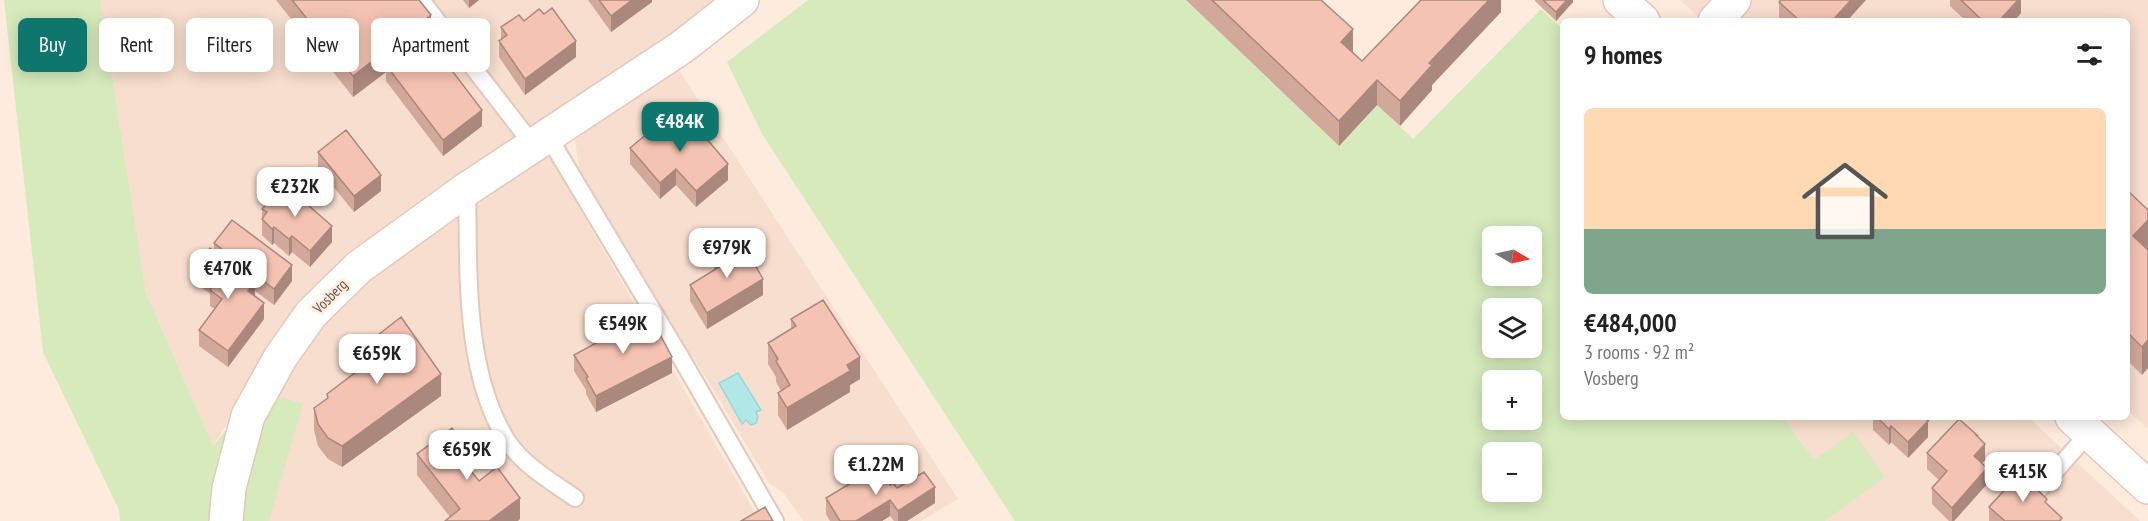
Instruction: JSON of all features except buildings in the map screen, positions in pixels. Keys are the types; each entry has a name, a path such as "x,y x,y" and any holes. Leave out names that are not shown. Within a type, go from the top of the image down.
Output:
{"street":[{"name":"Vosberg","path":"226,521 229,488 248,416 280,358 311,314 359,267 467,189 682,47 742,0"},
{"path":"1620,0 1640,18"},
{"path":"1718,18 1734,0"},
{"path":"2081,425 2148,487"}],"lane":[{"path":"421,0 540,141 684,363 775,521"},
{"path":"467,189 470,319 484,388 506,440 531,467 575,498"},
{"path":"2034,495 2081,425"}],"shaded area":[{"path":"100,0 719,0 642,58 637,57 415,209 273,352 213,446 146,293 111,72 174,72 174,18 103,18"},
{"path":"1680,0 2148,0 2148,429 2130,413 2130,18 1700,18"},
{"path":"674,66 677,67 958,499 921,521 803,521 783,492 770,484 693,356 690,358 579,168 575,140"},
{"path":"552,156 556,168 760,521 263,521 269,401 318,328 395,248 533,163"},
{"path":"1785,420 2031,420 2140,521 1825,521 1885,476 1814,460"}],"green space":[{"path":"4,0 100,0 103,18 99,18 99,72 111,72 146,293 213,446 259,391 303,404 269,521 120,521 119,510 43,352"},
{"path":"808,0 1186,0 1339,146 1377,105 1413,139 1541,9 1560,26 1560,420 1785,420 1814,460 1853,432 1885,477 1825,521 1015,521 762,134 727,62"}],"water":[{"path":"738,373 761,410 756,412 758,417 756,423 751,425 746,420 742,424 719,383"}]}
